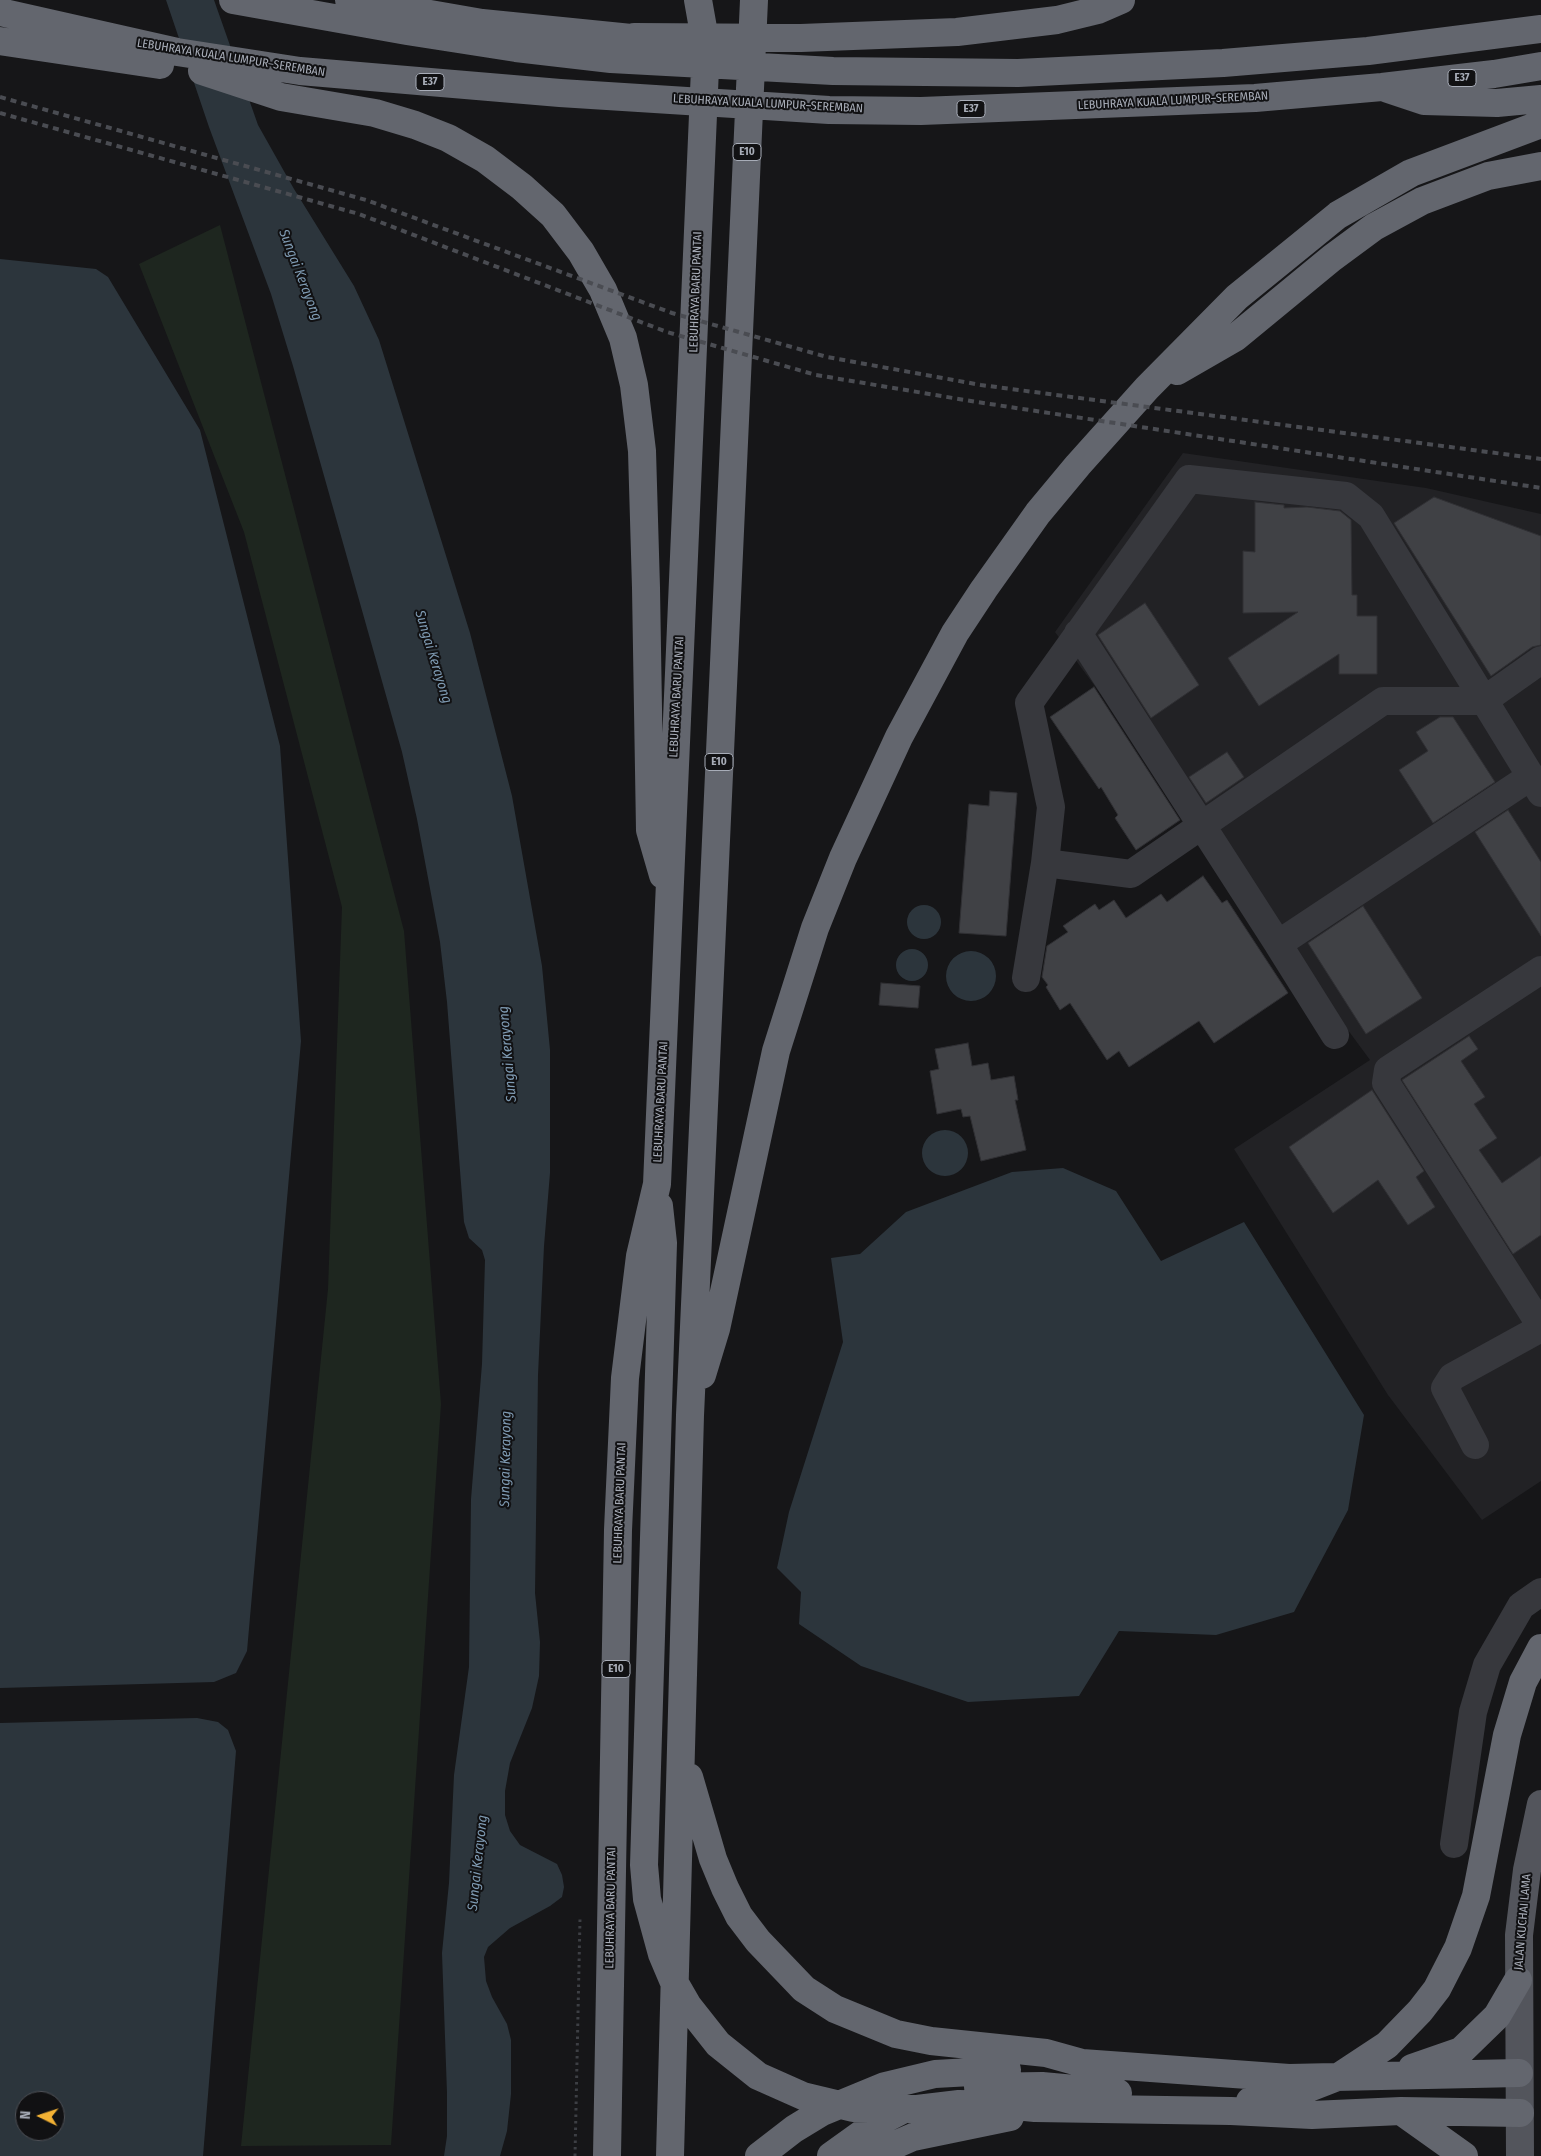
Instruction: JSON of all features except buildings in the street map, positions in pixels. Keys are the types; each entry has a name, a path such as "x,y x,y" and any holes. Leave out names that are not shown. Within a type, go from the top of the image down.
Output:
{"highway":[{"path":"349,0 482,23 634,37 833,71"},
{"path":"698,0 706,45"},
{"path":"706,45 718,0"},
{"name":"E10","path":"670,2156 690,1415 754,0"},
{"path":"634,37 800,38 957,32 1057,20 1098,10 1121,0"},
{"path":"245,2 407,31 611,59 833,71 1018,73 1213,63 1368,51 1541,29"},
{"name":"LEBUHRAYA KUALA LUMPUR–SEREMBAN","path":"0,12 177,52 294,84 560,93 829,110 921,111 1255,98 1382,87 1494,74 1541,66"},
{"path":"0,41 294,84 375,113 407,122 448,138 485,159 522,187 553,215 581,252 603,290 623,338 634,385 642,451 650,830 670,898"},
{"name":"LEBUHRAYA BARU PANTAI","path":"606,2156 618,1540 625,1378 640,1256 657,1184 706,45"},
{"path":"1382,87 1424,102 1497,103 1541,99"},
{"path":"690,1415 716,1329 776,1051 815,928 843,858 899,737 955,634 1038,513 1147,388 1237,297 1338,215 1411,174 1541,124"},
{"path":"1147,388 1236,337 1374,226 1422,201 1488,176 1541,166"},
{"path":"657,1184 663,1243 644,1865 647,1899 662,1954 673,1980 688,2006 718,2044 758,2076 803,2096 853,2108 917,2109 959,2104 1036,2108 1231,2111 1312,2115 1401,2111 1530,2113"},
{"path":"831,2156 877,2123 932,2095 955,2090 984,2086 1042,2086 1218,2102 1262,2100 1304,2090 1340,2076 1387,2045 1420,2011 1437,1989 1458,1948 1476,1896 1507,1735 1524,1682 1541,1648"},
{"path":"682,1752 714,1859 725,1888 739,1916 758,1941 804,1989 835,2008 865,2023 896,2034 931,2041 1046,2052 1082,2064"},
{"path":"1387,2076 1461,2051 1497,2016 1518,1980"},
{"path":"759,2156 794,2129 822,2112 864,2094 912,2079 965,2071 1041,2071 1082,2064 1289,2078 1530,2073"},
{"path":"869,2156 913,2137 979,2122 1005,2119 1036,2108"},
{"path":"1401,2111 1464,2156"}],"main road":[{"name":"JALAN KUCHAI LAMA","path":"1520,2156 1530,2113 1530,2073 1518,1980 1519,1935 1527,1870 1541,1804"},
{"path":"1519,1935 1536,1958 1541,1961"}],"lane":[{"path":"1026,978 1045,863 1051,807 1029,703 1189,479 1346,496 1371,516 1536,785 1278,944"},
{"path":"1078,633 1335,1035"},
{"path":"1045,863 1131,874 1383,701 1483,701 1541,660"},
{"path":"1475,1445 1445,1388 1452,1377 1541,1327 1386,1083 1388,1070 1541,970"},
{"path":"1454,1844 1473,1712 1487,1665 1521,1606 1541,1593"}],"path":[{"path":"575,2156 580,1919"}],"shaded area":[{"path":"220,225 404,931 441,1404 391,2145 241,2146 328,1289 342,907 244,532 139,264"},
{"path":"1183,453 1426,488 1541,514 1541,1481 1482,1520 1388,1395 1234,1149 1370,1060 1055,632"}],"water":[{"name":"Sungai Kerayong","path":"166,0 214,0 258,125 294,189 354,286 379,340 470,633 512,796 542,966 550,1050 550,1173 544,1246 538,1375 535,1593 540,1642 539,1676 532,1708 510,1763 505,1791 505,1815 510,1831 520,1845 557,1864 562,1875 564,1887 562,1897 550,1906 510,1928 488,1947 484,1957 486,1981 492,1997 507,2024 511,2040 511,2094 507,2131 500,2156 444,2156 447,2136 447,2093 442,1953 449,1883 454,1775 469,1667 471,1499 482,1364 485,1260 482,1250 469,1238 464,1222 447,1002 440,942 417,819 402,752 293,366 271,294 209,127"},
{"path":"0,259 96,269 108,277 200,430 280,746 301,1041 247,1651 236,1673 214,1682 0,1688"},
{"path":"924,905 936,910 941,922 936,934 924,939 912,934 907,922 912,910"},
{"path":"912,949 924,953 928,965 924,977 912,981 900,977 896,965 900,953"},
{"path":"966,951 976,951 989,958 996,971 996,981 989,994 976,1001 966,1001 957,997 950,990 946,981 946,971 950,962 957,955"},
{"path":"945,1130 958,1134 964,1140 968,1153 964,1166 958,1172 945,1176 932,1172 926,1166 922,1153 926,1140 932,1134"},
{"path":"1063,1168 1116,1191 1161,1261 1244,1222 1364,1415 1348,1510 1294,1612 1216,1635 1119,1631 1079,1696 968,1702 861,1666 799,1624 801,1592 777,1568 789,1512 843,1342 831,1258 860,1254 906,1212 1012,1172"},
{"path":"197,1718 218,1722 228,1730 236,1751 203,2156 0,2156 0,1723"}],"railway":[{"path":"0,97 366,200 672,313 827,357 981,385 1541,459"},
{"path":"0,113 359,214 667,332 816,375 977,402 1541,488"}]}
